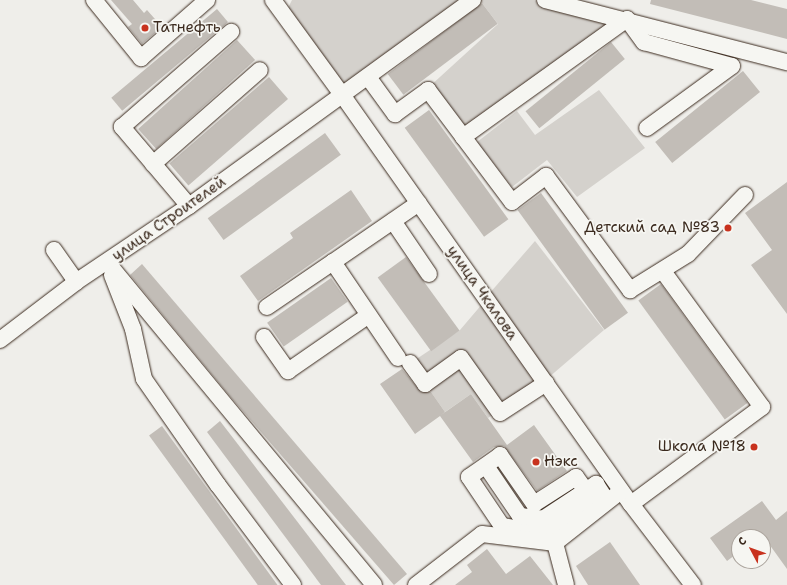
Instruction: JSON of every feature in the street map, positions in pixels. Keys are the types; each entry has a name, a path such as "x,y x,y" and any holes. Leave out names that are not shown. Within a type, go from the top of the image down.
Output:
{"street":[{"path":"94,0 140,58 207,0"},
{"name":"улица Строителей","path":"293,585 218,485 144,379 133,329 107,262 189,206 343,96 473,0"},
{"path":"546,0 627,19 787,62"},
{"name":"улица Чкалова","path":"280,4 621,491 693,585"},
{"path":"464,137 627,19"},
{"path":"627,19 644,42 732,66 647,128"},
{"path":"189,206 122,127 231,32"},
{"path":"153,164 260,70"},
{"path":"368,78 395,114 428,90 512,202 546,176 630,290 663,271 688,254 745,195"},
{"path":"267,307 419,203"},
{"path":"393,220 429,274"},
{"path":"54,250 76,282"},
{"path":"0,340 76,282 107,262 374,585"},
{"path":"332,262 369,315 404,361 425,384 461,358 495,416 546,383"},
{"path":"631,504 762,407 663,271"},
{"path":"264,337 288,371 369,315"},
{"path":"486,466 520,516 543,519 596,484 607,501"},
{"path":"416,585 482,534 555,543 621,491"},
{"path":"555,543 566,585"}],"shaded area":[{"path":"292,0 470,0 345,91 287,10"},
{"path":"475,0 534,0 622,20 464,134 429,87 498,24 482,3"},
{"path":"599,90 645,148 577,197 547,160 512,187 477,142 517,111 535,135"},
{"path":"535,241 604,330 548,378 489,294"},
{"path":"483,303 540,384 501,410 461,355 425,381 412,362 460,330"},
{"path":"460,362 497,412 488,418 471,394 445,412 426,385"}],"building":[{"path":"111,0 133,0 144,13 147,10 162,27 142,44 128,27 132,24"},
{"path":"651,0 751,0 787,9 787,39 650,4"},
{"path":"482,3 498,24 403,95 388,74"},
{"path":"217,9 228,22 122,111 111,98"},
{"path":"237,40 255,60 156,149 138,129"},
{"path":"611,42 625,59 539,128 526,111"},
{"path":"743,71 760,92 672,163 655,142"},
{"path":"269,77 288,99 188,185 169,164"},
{"path":"429,110 508,219 484,237 405,128"},
{"path":"325,133 341,155 224,240 208,218"},
{"path":"787,182 787,314 751,265 772,250 745,213"},
{"path":"351,190 372,221 258,301 240,276 293,238 290,233"},
{"path":"541,193 628,313 605,330 518,210"},
{"path":"406,257 459,331 431,351 378,278"},
{"path":"142,264 407,574 394,585 228,394 130,275"},
{"path":"331,278 348,302 284,346 267,323"},
{"path":"661,284 747,403 725,419 638,300"},
{"path":"402,369 421,392 431,392 445,412 441,415 471,394 507,445 534,425 567,471 537,491 504,446 494,447 473,462 440,416 415,434 380,384"},
{"path":"220,421 346,585 321,585 207,432"},
{"path":"162,426 278,585 258,585 149,435"},
{"path":"762,501 776,520 787,511 787,569 771,547 771,529 731,529 731,558 727,561 710,538"},
{"path":"610,542 640,585 588,585 576,566"},
{"path":"487,549 506,574 530,556 553,585 455,585 472,572 467,565"}],"place":[{"name":"Татнефть","path":"145,28"},
{"name":"Детский сад №83","path":"728,228"},
{"name":"Школа №18","path":"754,447"},
{"name":"Нэкс","path":"536,462"}]}
